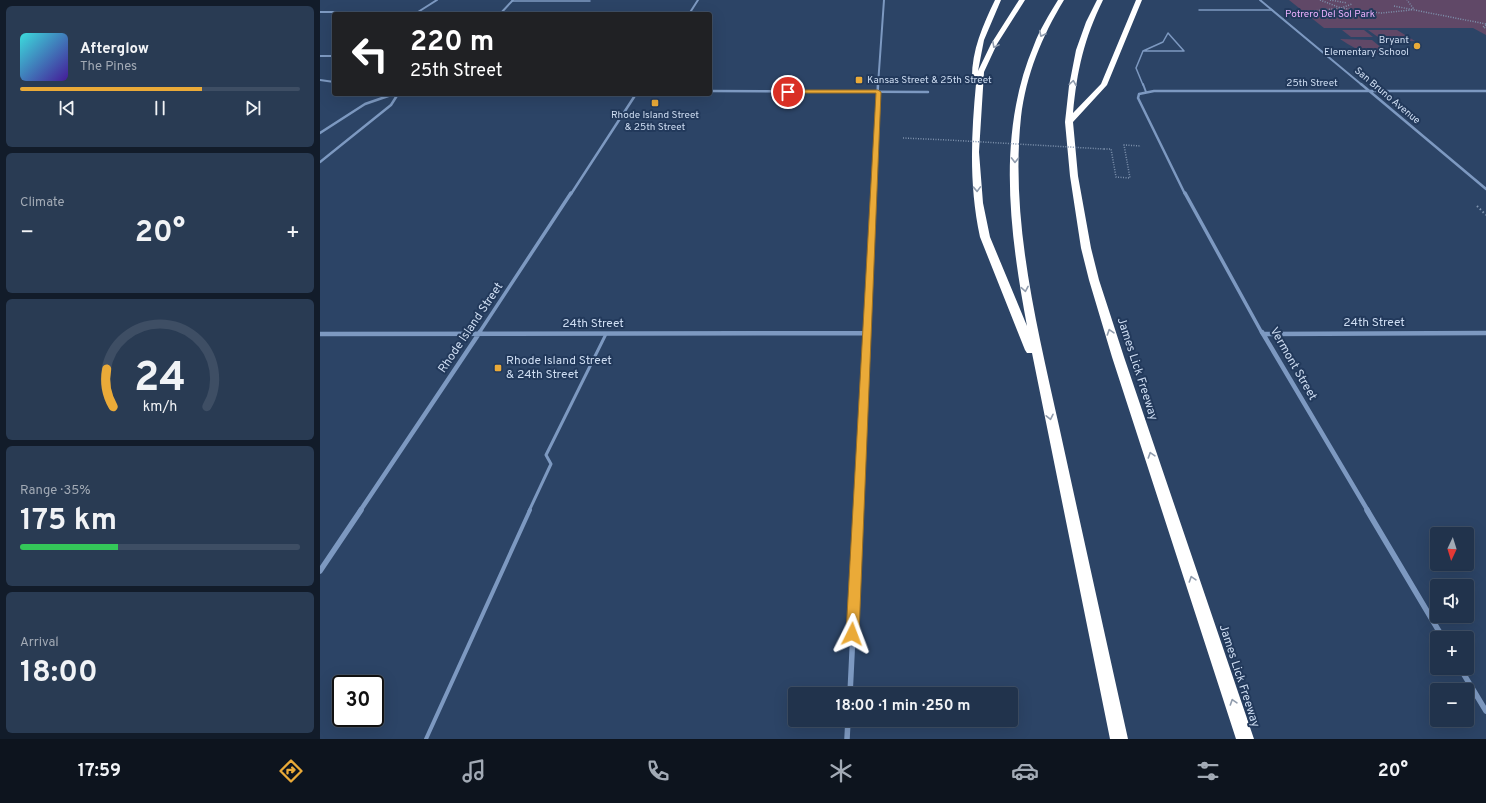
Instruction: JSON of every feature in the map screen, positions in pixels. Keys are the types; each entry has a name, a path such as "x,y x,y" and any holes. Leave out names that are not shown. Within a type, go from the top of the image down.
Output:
{"highway":[{"path":"978,108 974,72 977,46 998,0"},
{"path":"1022,0 981,73 978,108 977,175 980,218 985,237 1042,376"},
{"path":"1061,0 1041,35 1028,72 1018,118 1015,156 1015,203 1020,260 1042,376 1119,739"},
{"name":"James Lick Freeway","path":"1100,0 1079,50 1072,86 1069,122 1074,176 1086,248 1094,280 1118,357 1245,739"},
{"path":"1069,122 1104,85 1139,0"},
{"path":"1119,46 1140,16"}],"street":[{"path":"320,12 418,12 437,0"},
{"path":"690,12 698,0"},
{"path":"850,687 878,92 884,0"},
{"name":"San Bruno Avenue","path":"1260,0 1486,189"},
{"path":"502,12 513,1"},
{"path":"320,56 332,56"},
{"path":"320,80 332,82"},
{"name":"25th Street","path":"1139,94 1154,91 1486,90"},
{"path":"712,91 928,92"},
{"name":"Vermont Street","path":"1139,94 1139,102 1193,210 1263,334 1439,631"},
{"path":"320,133 366,104 388,96"},
{"path":"320,162 391,104 397,96"},
{"name":"Rhode Island Street","path":"320,571 479,334 635,96"},
{"name":"24th Street","path":"320,334 867,333"},
{"name":"24th Street","path":"1263,334 1486,333"},
{"path":"1464,675 1486,711"},
{"path":"847,739 848,727"}],"lane":[{"path":"513,1 590,1"},
{"path":"1198,10 1272,10"},
{"path":"1143,51 1184,50 1168,33 1163,42 1143,51 1136,68 1146,92"},
{"path":"426,739 551,464 546,454 606,334"}],"path":[{"path":"1320,0 1341,8 1381,12 1411,10"},
{"path":"1330,0 1347,3"},
{"path":"1407,0 1412,4 1413,8 1411,10"},
{"path":"1298,12 1328,10 1341,8 1352,4"},
{"path":"1394,6 1486,25"},
{"path":"903,138 1112,149 1116,177 1130,178 1124,145 1161,146"}],"green space":[{"name":"Potrero Del Sol Park","path":"1289,0 1486,0 1486,35 1473,28 1324,28"},
{"path":"1342,30 1364,30 1373,37 1351,37"},
{"path":"1368,30 1397,30 1415,41 1385,42"},
{"path":"1340,39 1372,40 1384,50 1367,53"}],"place":[{"name":"Bryant Elementary School","path":"1417,46"},
{"name":"Kansas Street & 25th Street","path":"859,80"},
{"name":"Rhode Island Street & 25th Street","path":"655,103"},
{"name":"Rhode Island Street & 24th Street","path":"498,368"}],"route":[{"path":"788,92 878,92 852,634"}]}
